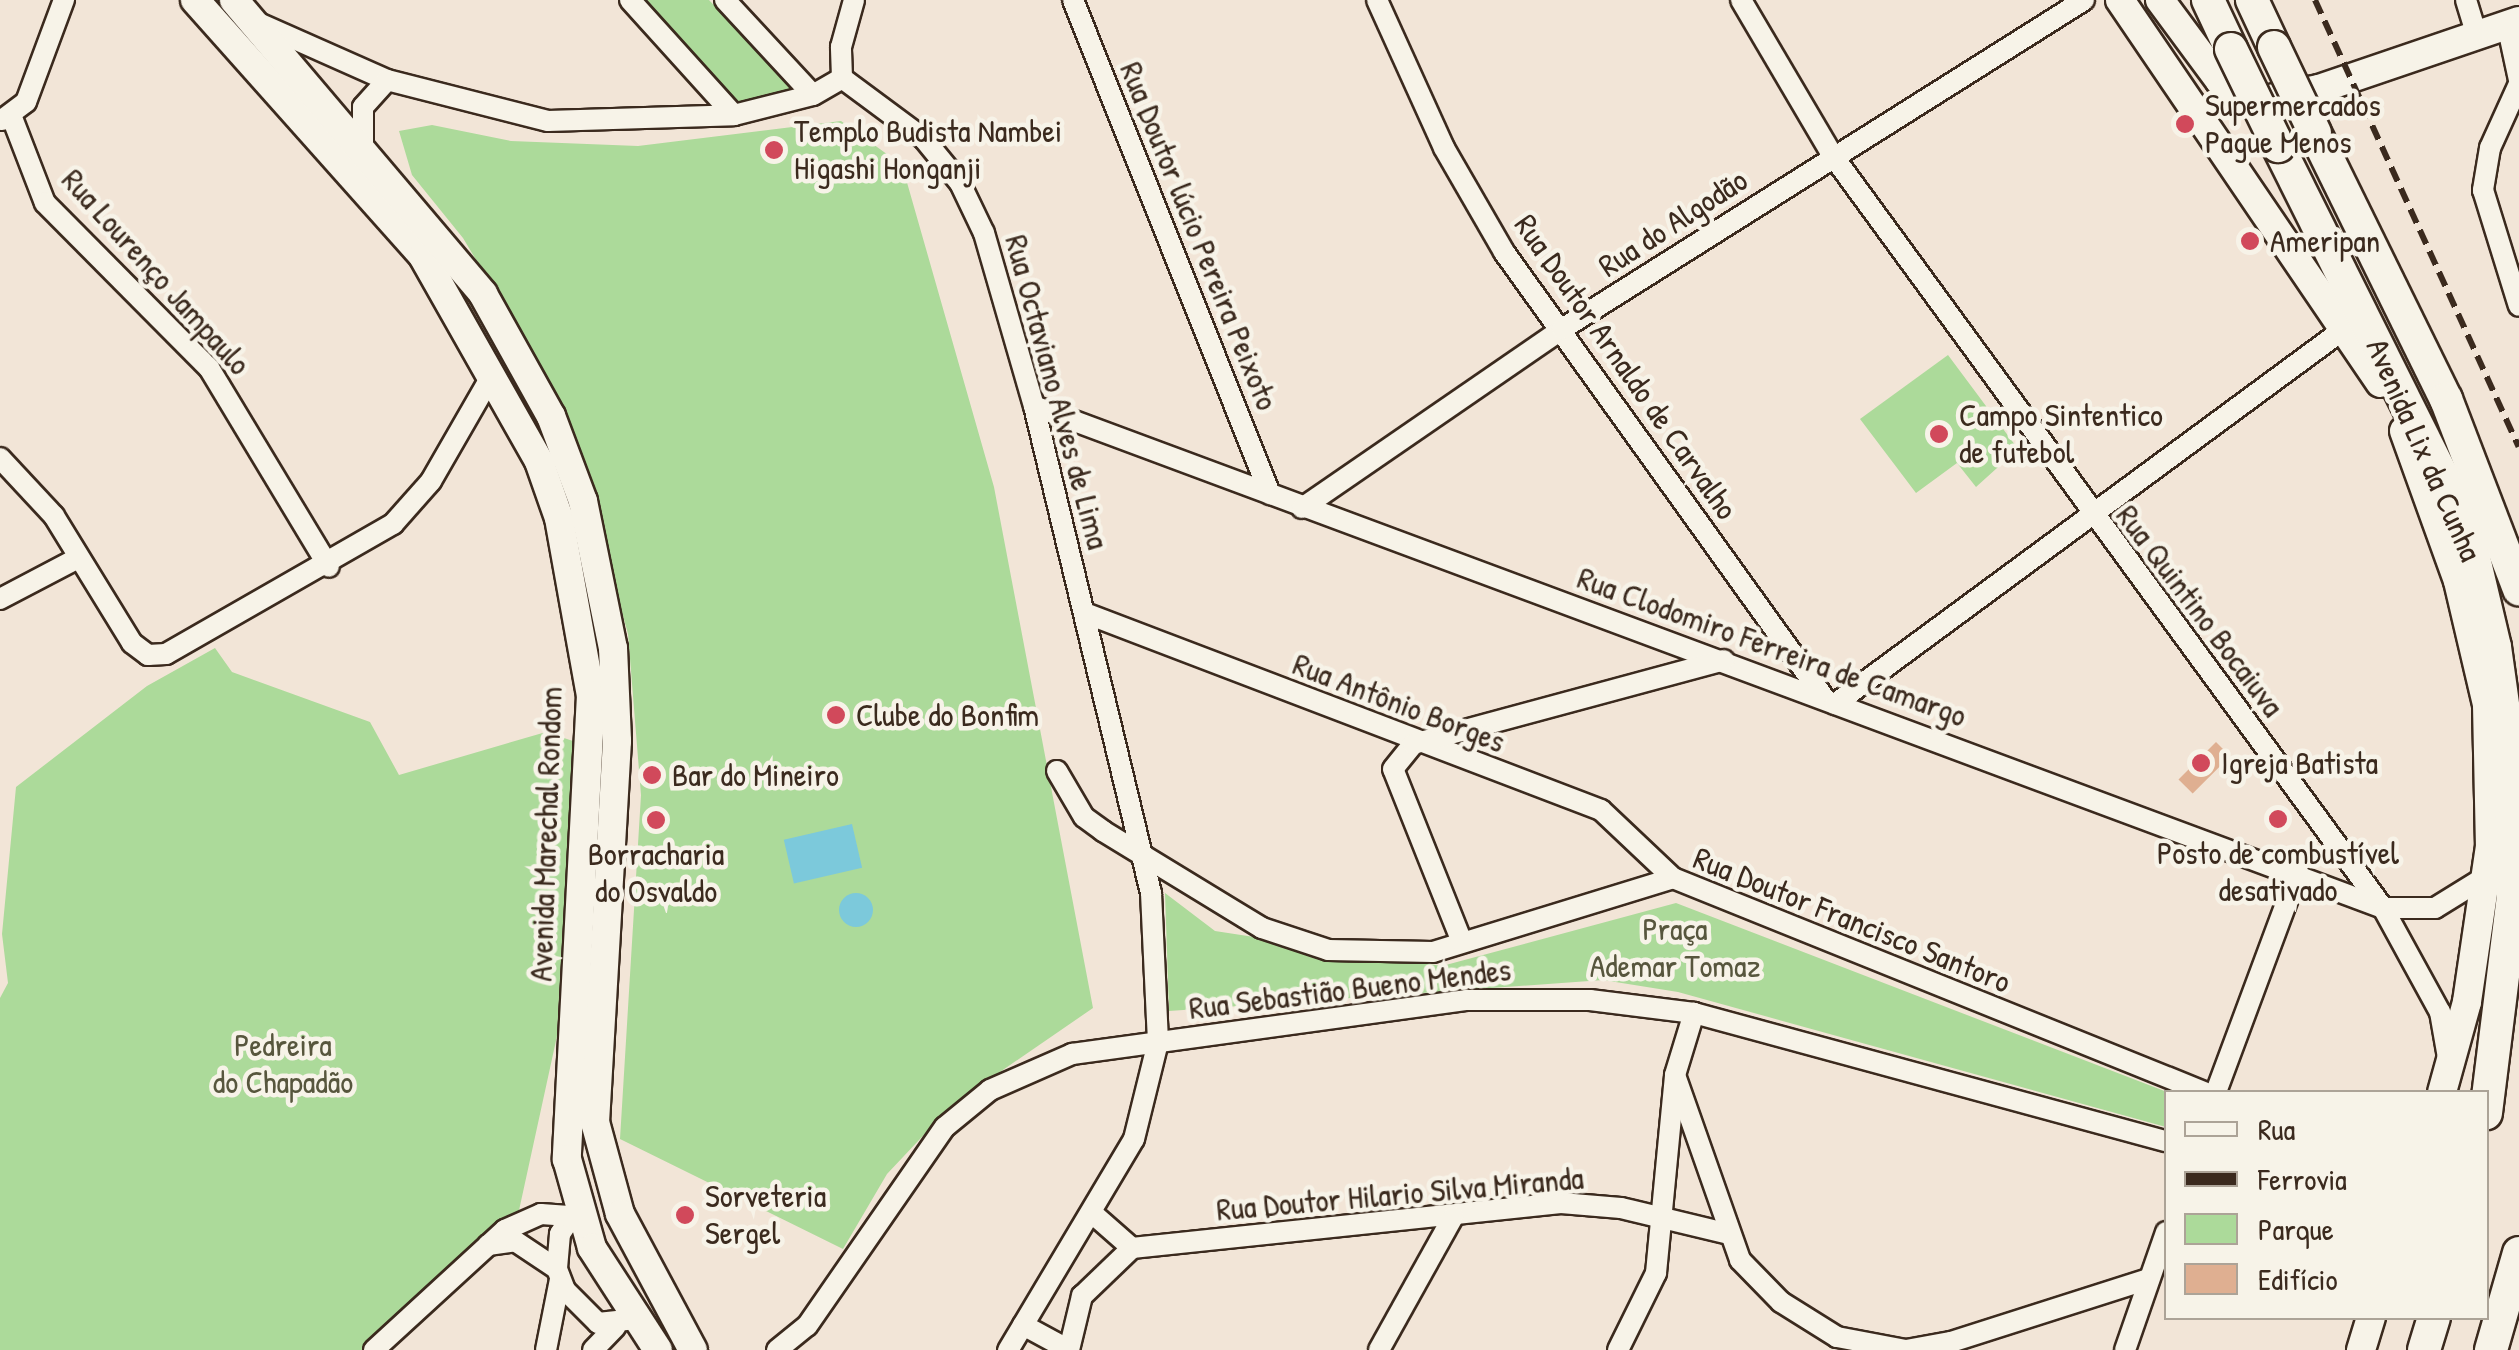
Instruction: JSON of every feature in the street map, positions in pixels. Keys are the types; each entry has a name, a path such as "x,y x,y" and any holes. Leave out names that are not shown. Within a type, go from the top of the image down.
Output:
{"highway":[{"name":"Avenida Lix da Cunha","path":"2208,0 2442,474 2457,512 2495,648 2511,761 2513,896 2489,1090"},
{"name":"Avenida Lix da Cunha","path":"2252,0 2446,399 2519,589"},
{"path":"2392,405 2442,474"},
{"path":"2457,512 2487,705"},
{"path":"2491,1350 2519,1253"},
{"path":"2424,1350 2433,1320"}],"main road":[{"name":"Avenida Marechal Rondom","path":"195,0 423,256 492,374 558,518 591,696 565,1104 572,1213 626,1323 658,1350"},
{"path":"2120,0 2348,326 2392,405 2448,547 2487,705 2485,877 2446,1081"},
{"path":"2160,2 2220,81 2255,102 2319,89 2513,22"},
{"path":"244,10 425,217 516,348 552,416 602,570 617,740 595,1122 620,1214 693,1350"},
{"path":"572,1213 593,1205 620,1214"},
{"path":"626,1323 657,1288"},
{"path":"2361,1350 2370,1320"}],"street":[{"path":"6,118 34,87 64,0"},
{"path":"630,0 734,115"},
{"path":"724,0 813,95"},
{"path":"244,10 386,80 548,121 734,115 813,95 842,78 838,62 854,0"},
{"name":"Rua Doutor lúcio Pereira Peixoto","path":"1074,0 1270,494"},
{"name":"Rua Doutor Arnaldo de Carvalho","path":"1377,0 1444,148 1504,252 1831,702"},
{"name":"Rua Quintino Bocaiuva","path":"1742,0 1833,156 2383,908 2440,1012 2446,1081"},
{"name":"Rua do Algodão","path":"1302,508 1562,330 2084,0"},
{"path":"2466,0 2476,32"},
{"path":"2513,22 2519,82 2490,148 2483,190 2519,306"},
{"name":"Rua Octaviano Alves de Lima","path":"842,78 924,139 960,183 984,233 1034,406 1151,893 1158,1042 1134,1138 1008,1350"},
{"path":"364,147 364,107 386,80"},
{"name":"Rua Lourenço Jampaulo","path":"6,118 45,203 209,368 329,567"},
{"path":"1831,702 2093,516 2348,326"},
{"path":"0,458 54,516 103,605 148,655 207,635 329,567 393,524 431,481 492,374"},
{"name":"Rua Clodomiro Ferreira de Camargo","path":"1034,406 2298,872 2383,908 2434,908 2485,877"},
{"path":"0,599 78,558"},
{"name":"Rua Antônio Borges","path":"1085,613 1414,744 1601,810 1673,878"},
{"path":"1462,942 1393,769 1414,744 1724,660"},
{"name":"Rua Doutor Francisco Santoro","path":"1056,771 1084,817 1262,928 1328,950 1432,952 1673,878 2199,1090"},
{"path":"2217,1090 2298,872"},
{"name":"Rua Sebastião Bueno Mendes","path":"777,1350 807,1326 944,1126 1034,1068 1072,1054 1467,1000 1590,1000 1694,1013 2164,1140"},
{"path":"1618,1350 1656,1273 1667,1218 1675,1074 1694,1013"},
{"path":"1675,1074 1725,1233 1781,1302 1837,1336 1906,1350 1952,1346 2149,1278"},
{"name":"Rua Doutor Hilario Silva Miranda","path":"1132,1248 1560,1204 1667,1218 1725,1233"},
{"path":"374,1350 482,1247 541,1214 572,1213 546,1350"},
{"path":"1024,1325 1069,1350 1082,1296 1132,1248 1092,1213"},
{"path":"1380,1350 1453,1217"},
{"path":"2124,1350 2164,1237"},
{"path":"482,1247 515,1241 559,1274 582,1312 626,1323"},
{"path":"593,1350 626,1323"}],"green space":[{"path":"641,0 709,0 794,90 737,103"},
{"name":"Clube do Bonfim","path":"841,121 902,165 994,487 1093,1008 952,1105 887,1174 843,1249 620,1139 641,795 628,634 566,410 463,238 412,175 399,131 432,125 511,141 638,146"},
{"name":"Campo Sintentico de futebol","path":"1948,355 2018,449 1976,487 1957,463 1916,493 1860,419"},
{"name":"Pedreira do Chapadão","path":"215,648 232,672 370,722 399,775 546,732 573,741 557,1036 518,1215 368,1350 0,1350 0,998 8,983 2,934 16,787 147,686"},
{"name":"Praça Ademar Tomaz","path":"1165,893 1215,931 1442,966 1676,903 2164,1091 2164,1126 1678,992 1603,980 1169,1011"}],"water":[{"path":"852,824 862,868 794,884 784,840"},
{"path":"856,893 868,898 873,910 868,922 856,927 844,922 839,910 844,898"}],"building":[{"name":"Igreja Batista","path":"2216,742 2230,756 2193,794 2179,779"}],"railway":[{"path":"2315,0 2519,447"}],"place":[{"name":"Supermercados Pague Menos","path":"2185,124"},
{"name":"Templo Budista Nambei Higashi Honganji","path":"774,150"},
{"name":"Ameripan","path":"2250,241"},
{"name":"Campo Sintentico de futebol","path":"1939,434"},
{"name":"Clube do Bonfim","path":"836,715"},
{"name":"Igreja Batista","path":"2201,763"},
{"name":"Bar do Mineiro","path":"652,775"},
{"name":"Posto de combustível desativado","path":"2278,819"},
{"name":"Borracharia do Osvaldo","path":"656,820"},
{"name":"Sorveteria Sergel","path":"685,1215"}]}
